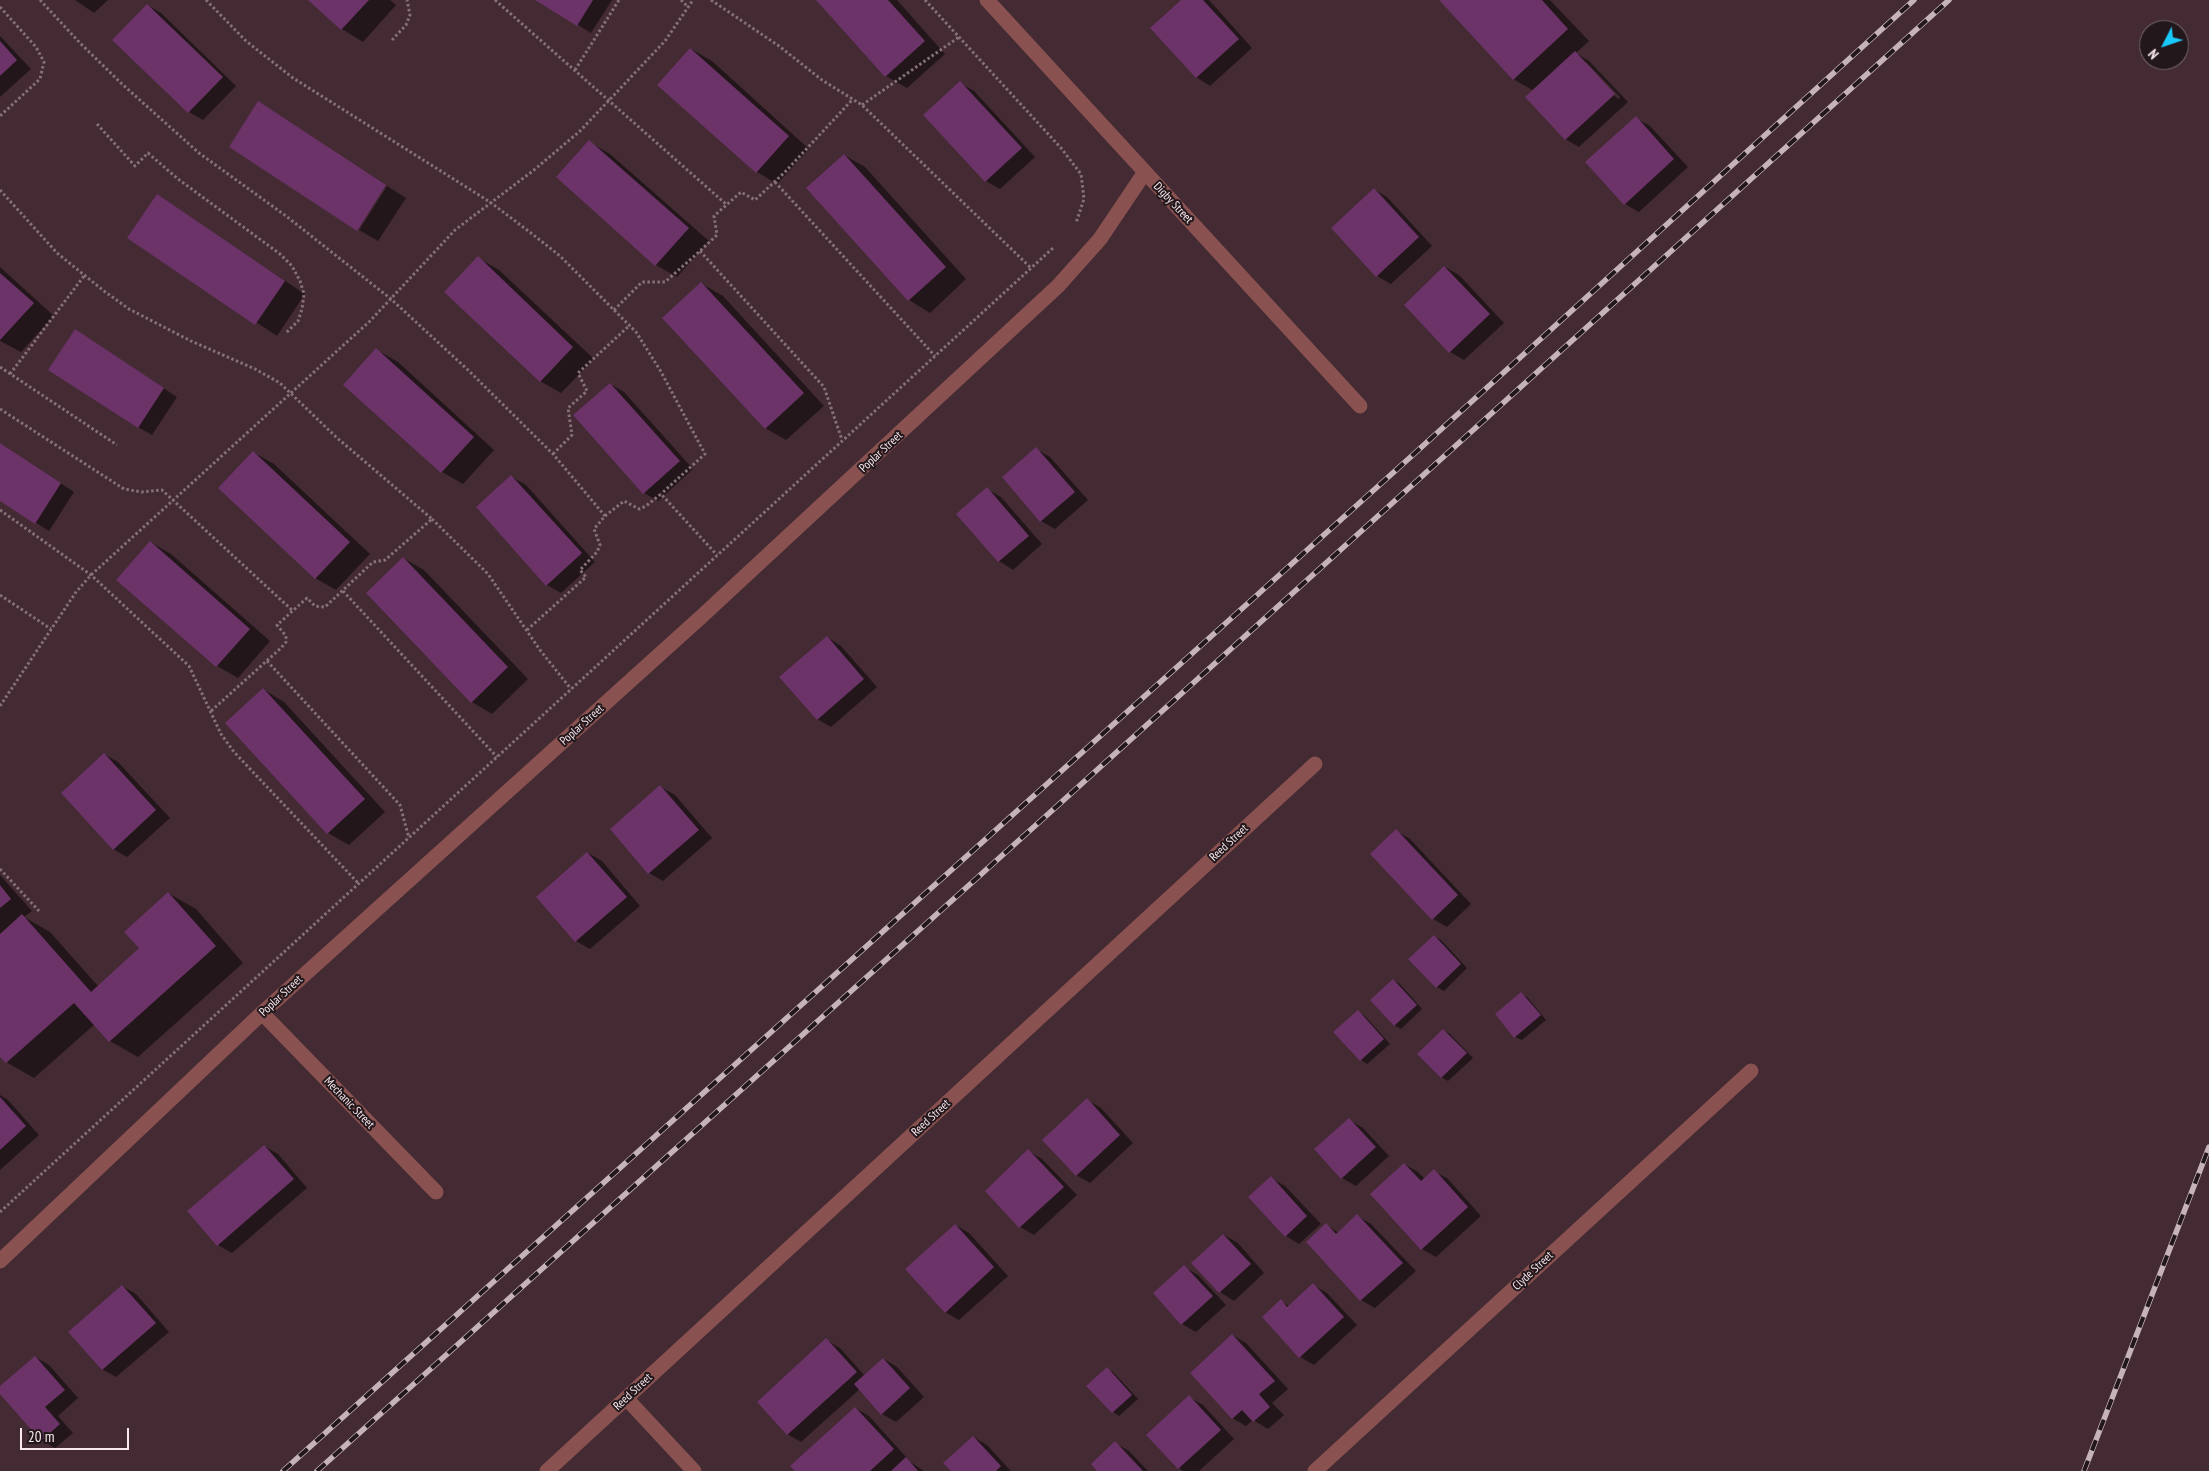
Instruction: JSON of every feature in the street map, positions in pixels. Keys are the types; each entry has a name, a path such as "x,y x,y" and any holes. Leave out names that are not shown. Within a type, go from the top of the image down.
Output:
{"street":[{"name":"Digby Street","path":"987,0 1360,406"},
{"name":"Poplar Street","path":"0,1261 262,1013 679,637 1058,286 1100,239 1145,172"},
{"name":"Reed Street","path":"548,1471 1315,764"},
{"name":"Mechanic Street","path":"262,1013 436,1192"},
{"name":"Clyde Street","path":"1316,1471 1751,1071"},
{"path":"626,1398 694,1471"}],"path":[{"path":"40,0 122,84 199,152 286,216 391,299 468,370 553,454 605,516"},
{"path":"206,0 246,41 293,78 490,202 560,256 630,325 648,349 705,454 646,506 639,509 624,502 605,516 594,529 600,545 597,552 580,570 586,577 527,630"},
{"path":"392,40 406,25 410,15 407,0"},
{"path":"495,0 726,204"},
{"path":"575,70 619,0"},
{"path":"681,0 688,7"},
{"path":"0,706 76,592 91,575 290,394 391,299 443,242 490,202 566,143 610,100 665,41 693,0"},
{"path":"711,0 779,46 822,80 862,105 1031,268"},
{"path":"925,0 1061,148 1081,174 1084,199 1081,213 1074,227"},
{"path":"0,7 36,47 44,62 40,79 0,116"},
{"path":"862,105 959,37"},
{"path":"614,310 642,282 665,282 717,235 714,216 726,204 741,192 755,200 775,182 853,99"},
{"path":"98,124 135,166 148,153 178,179 280,254 292,266 304,294 298,321 286,333"},
{"path":"775,182 935,356"},
{"path":"0,190 57,253 84,276 129,309 191,341 254,368 280,383 336,437 432,519 488,574 571,689"},
{"path":"0,1212 1060,242"},
{"path":"700,251 824,388 842,440"},
{"path":"10,374 84,276"},
{"path":"553,454 572,435 568,408 587,391 578,373 630,325"},
{"path":"0,367 118,445"},
{"path":"0,409 124,489 142,492 162,490 293,611"},
{"path":"661,494 716,555"},
{"path":"0,510 91,575 189,666 221,734 234,752 360,884"},
{"path":"211,711 286,642 286,636 277,625 307,598 315,606 325,607 373,562 385,560 432,519"},
{"path":"343,590 497,757"},
{"path":"0,595 51,629"},
{"path":"267,661 400,805 409,838"},
{"path":"0,869 39,911"}],"building":[{"path":"308,0 369,0 341,30"},
{"path":"535,0 593,0 577,26"},
{"path":"816,0 888,0 925,41 885,77"},
{"path":"1181,0 1203,0 1239,39 1196,78 1150,28"},
{"path":"1439,0 1542,0 1568,29 1513,80"},
{"path":"147,4 223,77 188,113 112,40"},
{"path":"0,41 17,60 0,76"},
{"path":"690,48 789,136 756,173 657,85"},
{"path":"1575,51 1615,94 1565,140 1525,97"},
{"path":"960,81 1022,148 985,182 923,115"},
{"path":"258,101 386,185 357,231 229,147"},
{"path":"1636,116 1674,159 1624,205 1585,162"},
{"path":"589,140 689,228 655,266 556,177"},
{"path":"844,154 946,267 908,301 806,188"},
{"path":"1374,188 1419,237 1376,277 1331,228"},
{"path":"157,194 285,281 255,325 127,238"},
{"path":"478,256 573,347 540,382 444,292"},
{"path":"1444,266 1490,314 1449,353 1404,305"},
{"path":"0,273 34,303 0,340"},
{"path":"701,282 804,393 765,429 662,318"},
{"path":"75,329 164,388 138,428 48,370"},
{"path":"376,348 474,437 441,473 343,385"},
{"path":"610,383 680,461 643,494 573,415"},
{"path":"0,443 61,483 35,524 0,501"},
{"path":"1036,447 1075,492 1040,522 1002,477"},
{"path":"253,451 350,542 315,579 218,488"},
{"path":"511,475 582,553 546,586 476,507"},
{"path":"987,487 1029,536 998,562 956,514"},
{"path":"150,541 250,629 216,667 116,580"},
{"path":"403,557 508,667 471,703 366,593"},
{"path":"827,636 864,679 817,720 779,677"},
{"path":"263,688 365,799 327,834 225,723"},
{"path":"104,753 156,810 113,850 61,793"},
{"path":"660,785 699,830 648,874 610,829"},
{"path":"1396,829 1458,895 1432,920 1370,854"},
{"path":"587,852 627,897 575,942 536,897"},
{"path":"0,885 11,899 0,908"},
{"path":"168,892 216,946 109,1042 74,1003 6,1063 0,1057 0,934 22,914 91,992 139,948 124,932"},
{"path":"1434,935 1461,964 1436,988 1408,959"},
{"path":"1393,979 1417,1005 1394,1026 1370,1000"},
{"path":"1521,992 1541,1015 1514,1038 1495,1014"},
{"path":"1358,1010 1384,1039 1360,1061 1333,1032"},
{"path":"1443,1029 1467,1053 1441,1078 1417,1054"},
{"path":"0,1097 26,1126 0,1150"},
{"path":"1087,1098 1120,1135 1076,1176 1042,1140"},
{"path":"1349,1118 1376,1147 1341,1179 1314,1149"},
{"path":"264,1145 294,1179 217,1246 187,1211"},
{"path":"1028,1149 1064,1187 1019,1228 985,1191"},
{"path":"1404,1163 1421,1181 1434,1169 1468,1207 1421,1250 1370,1194"},
{"path":"1271,1176 1307,1216 1285,1237 1248,1197"},
{"path":"1357,1214 1403,1263 1360,1301 1306,1242 1326,1223 1336,1234"},
{"path":"955,1224 994,1267 945,1313 905,1269"},
{"path":"1223,1234 1251,1264 1219,1293 1191,1263"},
{"path":"1184,1265 1213,1296 1181,1325 1153,1293"},
{"path":"1313,1283 1344,1317 1299,1358 1262,1317 1281,1299 1287,1307"},
{"path":"122,1285 156,1323 102,1370 68,1332"},
{"path":"1232,1334 1275,1381 1259,1394 1270,1407 1253,1422 1242,1410 1232,1419 1190,1373"},
{"path":"826,1338 857,1372 787,1435 757,1402"},
{"path":"35,1356 65,1390 45,1407 60,1424 41,1441 0,1394 0,1386"},
{"path":"883,1358 910,1388 881,1415 854,1384"},
{"path":"1107,1367 1132,1395 1112,1413 1086,1386"},
{"path":"1189,1395 1221,1430 1178,1469 1146,1435"},
{"path":"855,1407 894,1449 870,1471 795,1471 790,1466"},
{"path":"973,1436 1001,1466 996,1471 951,1471 943,1463"},
{"path":"1115,1441 1143,1471 1097,1471 1091,1464"},
{"path":"906,1457 918,1471 891,1471"}],"railway":[{"path":"283,1471 1415,453 1914,0"},
{"path":"317,1471 1056,807 1949,0"},
{"path":"2084,1471 2209,1147"}]}
